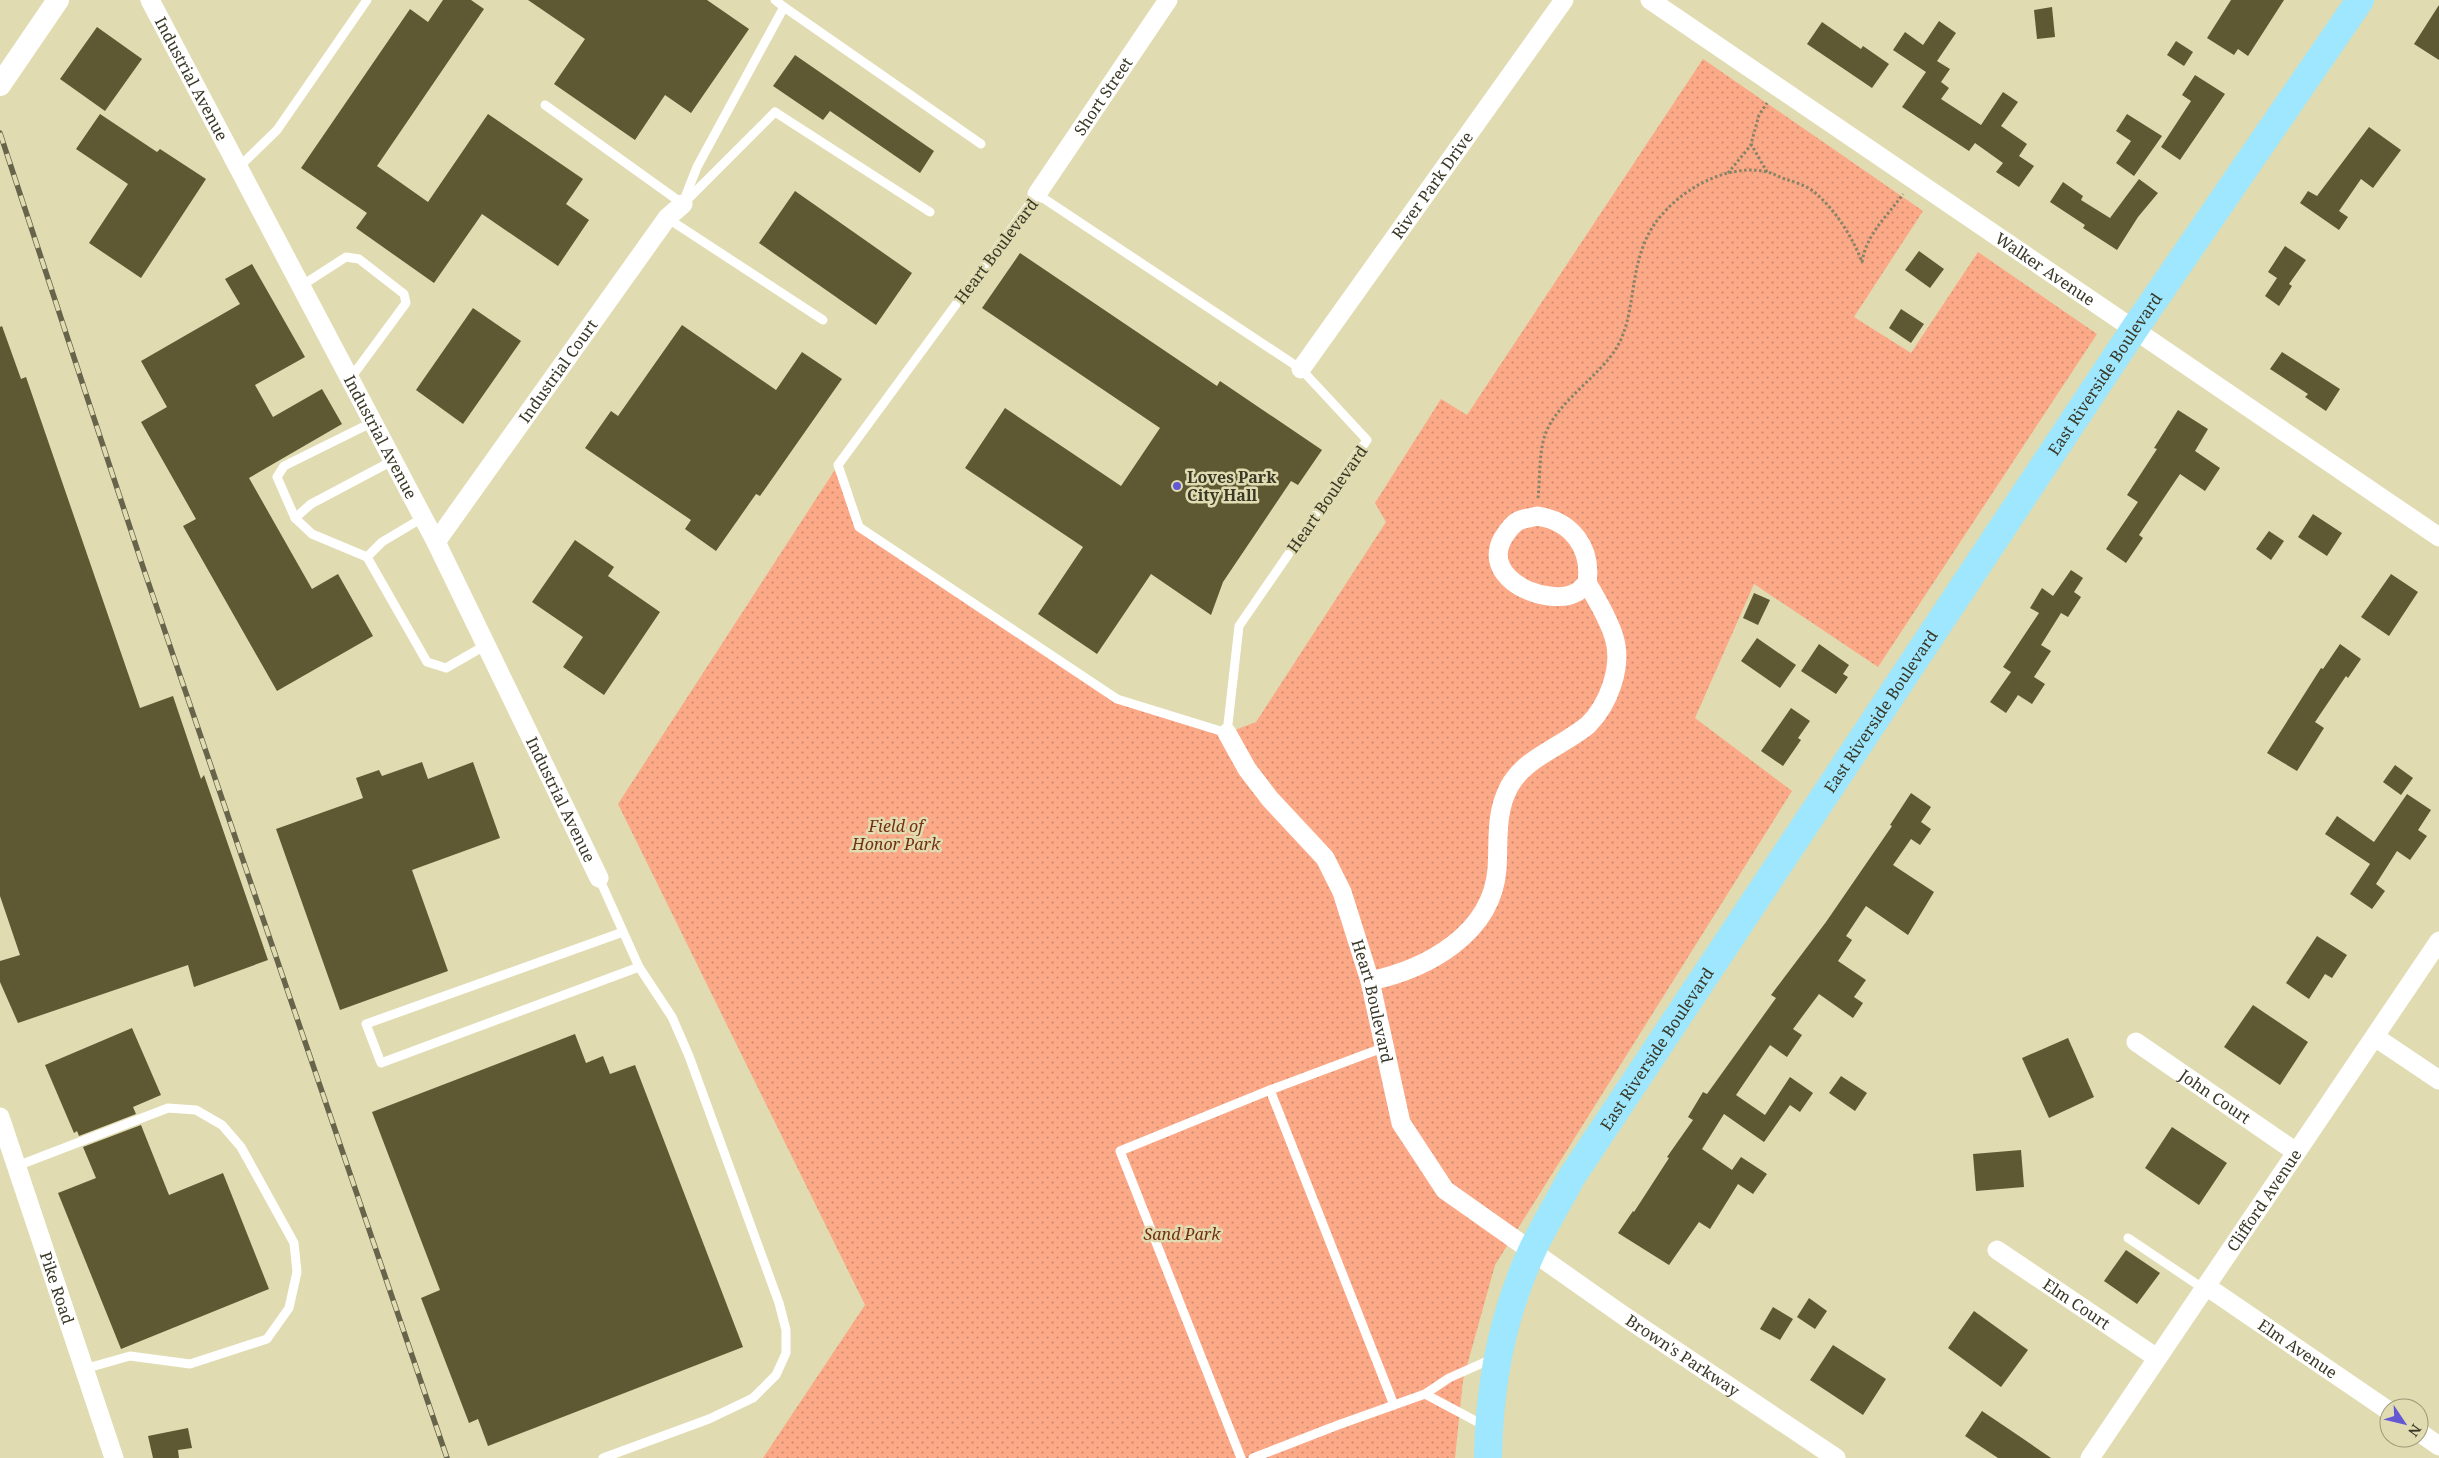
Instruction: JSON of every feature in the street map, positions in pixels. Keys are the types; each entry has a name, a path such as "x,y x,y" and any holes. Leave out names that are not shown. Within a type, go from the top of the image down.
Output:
{"main road":[{"name":"East Riverside Boulevard","path":"1488,1458 1489,1407 1497,1357 1512,1299 1531,1252 1571,1178 2133,331 2360,0"}],"street":[{"path":"0,85 58,0"},
{"name":"Industrial Avenue","path":"150,0 424,517 599,878"},
{"name":"Short Street","path":"1036,194 1168,0"},
{"name":"River Park Drive","path":"1301,370 1564,0"},
{"name":"Walker Avenue","path":"1650,0 1779,86 2133,331 2439,537"},
{"name":"Industrial Court","path":"436,542 667,218 683,204"},
{"path":"1370,981 1398,975 1428,961 1452,947 1473,926 1485,910 1494,890 1500,807 1509,786 1523,767 1588,724 1602,706 1611,687 1618,662 1615,639 1605,613 1587,583 1589,567 1587,556 1576,538 1562,523 1551,518 1537,516 1519,521 1508,530 1501,542 1498,556 1501,570 1510,580 1525,589 1541,595 1559,597 1575,594 1587,583"},
{"name":"Heart Boulevard","path":"1227,733 1247,769 1270,799 1325,858 1342,892 1370,981 1401,1123 1445,1190 1531,1252"},
{"name":"Clifford Avenue","path":"2090,1458 2439,941"},
{"path":"2375,1037 2439,1080"},
{"name":"John Court","path":"2136,1042 2296,1152"},
{"name":"Pike Road","path":"0,1117 114,1458"},
{"name":"Elm Court","path":"1997,1250 2157,1358"},
{"name":"Brown's Parkway","path":"1531,1252 1836,1458"},
{"name":"Elm Avenue","path":"2205,1288 2379,1405"}],"lane":[{"path":"239,167 277,130 368,0"},
{"path":"775,0 981,144"},
{"path":"683,204 697,167 784,7"},
{"path":"545,105 683,204"},
{"path":"683,204 776,112 930,212"},
{"name":"Heart Boulevard","path":"1036,194 1301,370 1367,440 1240,626 1227,733 1117,700 859,527 838,465 1036,194"},
{"path":"667,218 823,320"},
{"path":"301,286 346,258 359,259 404,294 406,303 350,379"},
{"path":"373,422 284,466 277,477 295,518 312,534 367,557 427,662 446,668 486,645"},
{"path":"295,518 311,504 394,460"},
{"path":"367,557 382,542 424,517"},
{"path":"599,878 639,967 672,1017 689,1056 786,1330 786,1353 776,1375 753,1398 709,1420 603,1458"},
{"path":"623,932 366,1024 381,1063 639,967"},
{"path":"1241,1458 1120,1150 1270,1090 1385,1047"},
{"path":"1270,1090 1394,1405"},
{"path":"16,1166 168,1108 196,1110 222,1125 241,1147 294,1243 297,1272 290,1308 267,1339 190,1364 130,1356 84,1369"},
{"path":"2128,1238 2205,1288"},
{"path":"1253,1458 1425,1394 1449,1378 1497,1357"},
{"path":"1425,1394 1488,1427"}],"path":[{"path":"1728,173 1751,144 1759,115 1779,86"},
{"path":"1751,144 1768,172"},
{"path":"1537,516 1543,440 1560,411 1602,367 1617,348 1624,333 1641,249 1665,209 1708,180 1728,173 1768,172 1812,190 1841,222 1856,246 1862,262 1865,246 1873,231 1914,179"}],"green space":[{"name":"Field of Honor Park","path":"1703,59 1923,211 1854,317 1911,353 1978,252 2097,334 1878,667 1754,584 1695,718 1792,791 1495,1265 1463,1380 1455,1458 763,1458 865,1305 618,804 838,465 859,527 1117,699 1227,733 1256,722 1386,522 1375,503 1441,399 1467,415"}],"building":[{"path":"443,0 471,0 484,9 377,166 428,202 488,114 583,179 566,204 589,220 558,266 482,214 434,283 356,228 367,213 301,168 410,9 428,22"},
{"path":"528,0 707,0 749,29 691,113 665,95 635,140 554,84 585,39"},
{"path":"2231,0 2284,0 2248,56 2238,49 2234,55 2207,38"},
{"path":"2439,5 2439,60 2414,44"},
{"path":"2052,7 2055,37 2037,39 2034,10"},
{"path":"1939,21 1956,33 1937,61 1950,69 1941,82 1949,88 1941,99 1981,125 2003,92 2018,102 2001,126 2027,144 2019,156 2034,166 2019,187 1996,172 2003,163 1975,143 1969,151 1902,107 1926,72 1893,50 1905,32 1923,45"},
{"path":"1822,22 1861,49 1863,46 1889,64 1872,88 1807,44"},
{"path":"97,27 142,59 105,111 60,79"},
{"path":"2176,41 2193,52 2184,66 2167,55"},
{"path":"795,55 934,151 920,173 830,111 823,120 773,86"},
{"path":"2195,75 2225,94 2180,160 2161,147 2191,101 2182,95"},
{"path":"100,114 157,152 160,149 206,179 141,278 89,243 128,184 76,149"},
{"path":"2127,114 2162,136 2134,176 2116,163 2131,141 2116,131"},
{"path":"2369,127 2401,150 2373,188 2361,179 2339,211 2348,217 2339,230 2300,203 2308,191 2317,196"},
{"path":"2139,179 2158,193 2138,217 2117,250 2083,228 2085,225 2050,202 2063,182 2083,196 2081,200 2110,218"},
{"path":"795,191 912,273 876,325 759,243"},
{"path":"2285,246 2306,260 2289,284 2292,286 2279,306 2265,296 2277,278 2268,272"},
{"path":"1919,251 1944,269 1930,288 1905,270"},
{"path":"1020,253 1217,386 1220,381 1322,450 1298,485 1291,481 1223,582 1211,615 1151,574 1097,654 1038,614 1083,547 965,468 1005,408 1121,486 1160,428 982,308"},
{"path":"252,264 305,357 255,385 273,417 322,389 342,424 249,478 312,589 338,574 373,636 277,691 183,526 196,519 141,422 167,407 141,361 240,304 225,279"},
{"path":"473,308 521,341 463,424 416,390"},
{"path":"1901,309 1924,324 1911,343 1889,328"},
{"path":"682,325 776,390 802,352 842,379 760,496 756,494 716,551 685,529 691,520 585,448 611,411 618,416"},
{"path":"2,326 21,379 26,377 140,708 173,696 201,779 204,775 268,960 194,987 188,965 18,1023 0,982 0,961 20,955 0,896 0,327"},
{"path":"2282,352 2340,389 2326,411 2305,397 2308,394 2270,369"},
{"path":"2178,410 2208,429 2195,451 2220,468 2205,491 2180,474 2139,535 2143,538 2126,563 2106,549 2138,502 2127,495 2157,449 2154,448"},
{"path":"2313,514 2342,533 2327,556 2298,537"},
{"path":"2269,531 2284,541 2271,560 2256,549"},
{"path":"575,540 614,567 608,576 660,612 604,695 563,667 583,637 532,602"},
{"path":"2071,570 2083,578 2074,592 2081,597 2068,617 2061,613 2041,645 2051,651 2034,677 2045,684 2032,704 2018,695 2006,713 1990,702 2011,672 2003,667 2039,613 2030,608 2042,588 2053,596"},
{"path":"2391,574 2418,592 2389,636 2361,617"},
{"path":"1754,593 1770,600 1758,625 1743,618"},
{"path":"1757,638 1796,665 1780,688 1741,661"},
{"path":"1819,644 1849,665 1843,674 1848,677 1836,694 1801,671"},
{"path":"2340,644 2361,659 2348,678 2346,676 2315,722 2324,728 2297,771 2267,753 2321,668 2323,669"},
{"path":"1791,708 1810,721 1798,738 1801,740 1783,766 1761,751"},
{"path":"422,762 428,779 473,762 500,838 412,870 448,971 340,1010 276,829 363,798 356,778 379,770 382,776"},
{"path":"2395,765 2413,778 2401,795 2383,782"},
{"path":"1911,793 1931,807 1921,822 1931,829 1920,845 1911,839 1893,865 1934,892 1908,935 1866,906 1846,936 1852,940 1838,961 1866,980 1854,997 1863,1003 1853,1018 1819,994 1793,1029 1802,1035 1787,1057 1770,1045 1736,1095 1765,1115 1790,1077 1813,1093 1800,1112 1790,1105 1764,1142 1724,1114 1702,1149 1732,1170 1741,1157 1767,1174 1753,1194 1738,1184 1710,1229 1699,1222 1669,1265 1618,1233 1634,1212 1669,1158 1667,1157 1693,1120 1688,1117 1703,1092 1707,1094 1776,998 1771,995 1826,922 1892,826 1890,825"},
{"path":"2407,794 2431,810 2418,830 2427,836 2410,860 2397,851 2376,884 2385,891 2372,909 2350,894 2370,864 2325,834 2337,816 2374,842"},
{"path":"2317,936 2347,955 2332,978 2325,974 2309,999 2286,983"},
{"path":"2253,1005 2308,1042 2280,1085 2224,1047"},
{"path":"132,1028 161,1095 133,1107 136,1114 79,1136 77,1131 74,1133 45,1065"},
{"path":"575,1034 586,1063 603,1056 610,1074 635,1065 743,1347 488,1446 478,1419 469,1423 421,1298 440,1290 372,1112"},
{"path":"2068,1038 2094,1097 2049,1118 2022,1058"},
{"path":"1841,1076 1867,1093 1855,1111 1829,1093"},
{"path":"141,1125 169,1195 223,1173 269,1289 121,1349 58,1193 96,1178 83,1147"},
{"path":"2172,1127 2227,1163 2199,1205 2145,1168"},
{"path":"2021,1150 2024,1187 1976,1191 1973,1154"},
{"path":"2126,1250 2160,1273 2137,1304 2104,1281"},
{"path":"1809,1298 1827,1311 1815,1329 1797,1317"},
{"path":"1773,1307 1793,1319 1780,1340 1760,1329"},
{"path":"1974,1311 2028,1350 2001,1387 1948,1348"},
{"path":"1833,1345 1886,1379 1863,1415 1810,1380"},
{"path":"1982,1411 2051,1458 1998,1458 1965,1436"},
{"path":"188,1428 192,1448 178,1450 179,1458 153,1458 148,1436"}],"railway":[{"path":"0,133 143,567 447,1458"}],"place":[{"name":"Loves Park City Hall","path":"1177,486"}],"park label":[{"name":"Sand Park","path":"1182,1234"}]}
